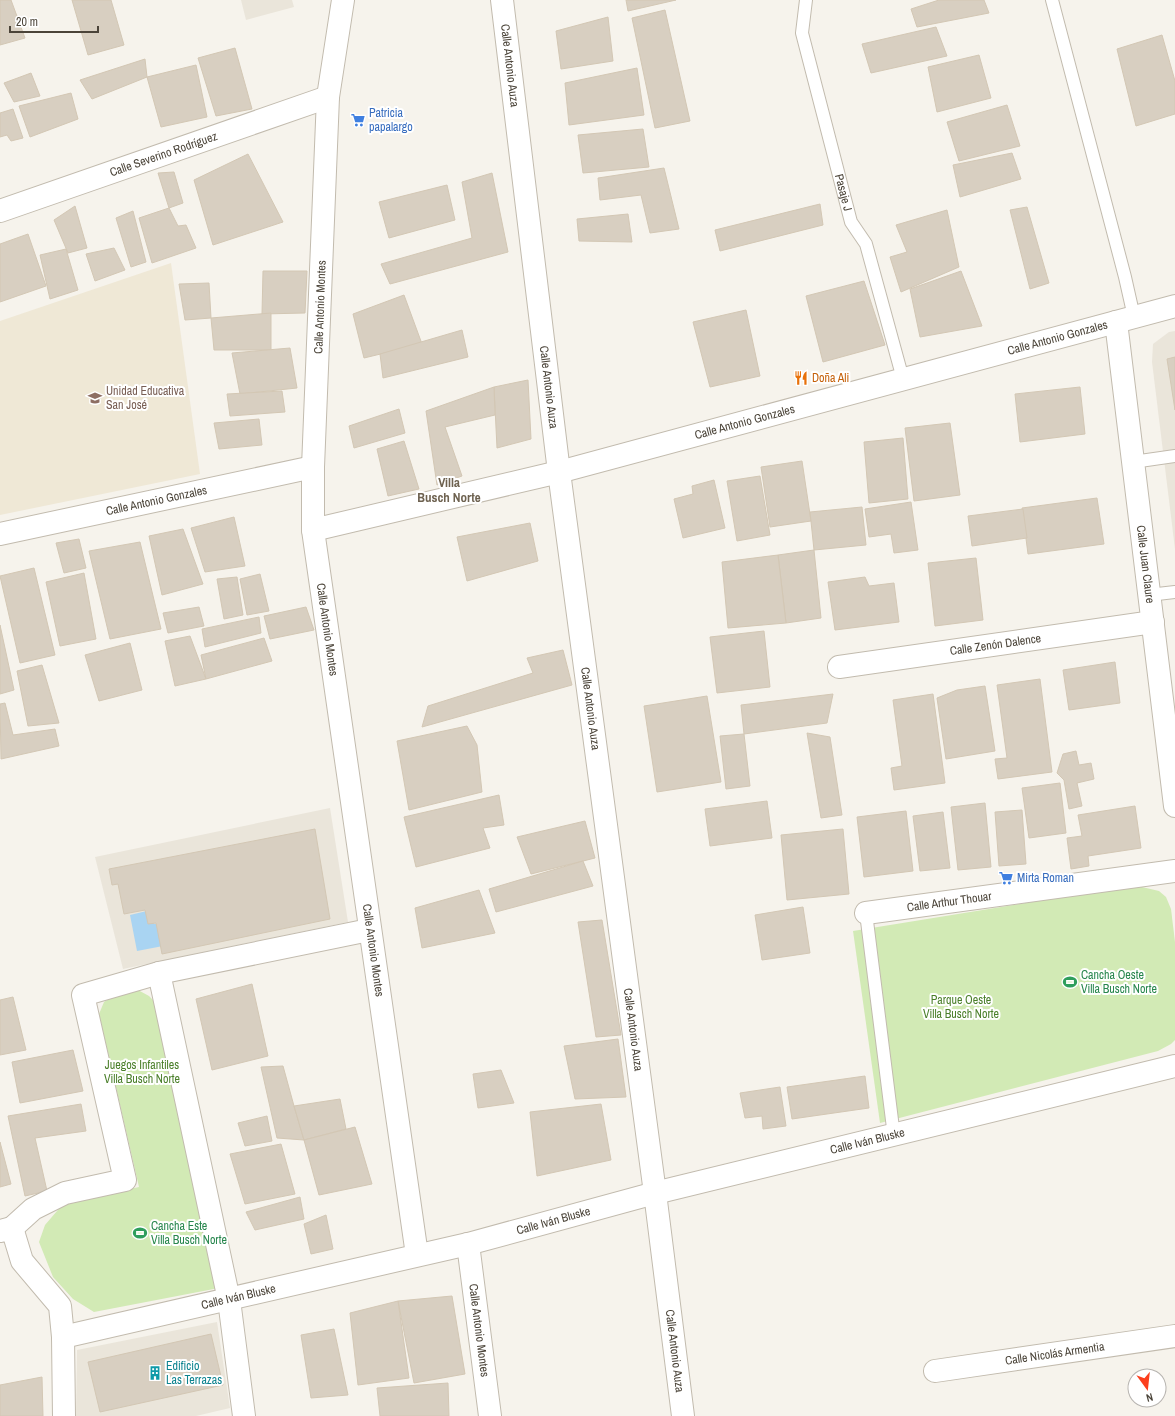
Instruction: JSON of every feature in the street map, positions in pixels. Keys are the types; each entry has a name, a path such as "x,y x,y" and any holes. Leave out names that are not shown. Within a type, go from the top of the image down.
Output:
{"street":[{"name":"Calle Antonio Montes","path":"343,0 328,97 313,467 312,530 417,1255"},
{"name":"Calle Antonio Auza","path":"502,0 559,472 655,1193 683,1416"},
{"name":"Calle Severino Rodríguez","path":"0,211 328,97"},
{"name":"Calle Antonio Gonzales","path":"312,530 559,472 1175,306"},
{"name":"Calle Juan Claure","path":"1125,320 1134,462 1175,806"},
{"name":"Calle Antonio Gonzales","path":"0,534 313,467"},
{"name":"Calle Zenón Dalence","path":"839,667 1153,622"},
{"name":"Calle Arthur Thouar","path":"866,913 1175,871"},
{"path":"64,1416 63,1337 60,1306 22,1262 6,1230 33,1209 65,1193 125,1180 83,995 159,973 369,930"},
{"path":"159,973 229,1300 244,1416"},
{"name":"Calle Iván Bluske","path":"63,1337 468,1244 655,1193 894,1136 1175,1066"},
{"name":"Calle Antonio Montes","path":"468,1244 490,1416"},
{"name":"Calle Nicolás Armentia","path":"935,1371 1175,1336"}],"lane":[{"name":"Pasaje J","path":"806,0 802,32 851,222 866,244 903,379"},
{"path":"1052,0 1123,270 1125,320"},
{"path":"1134,462 1175,456"},
{"path":"1149,595 1175,592"},
{"path":"866,913 894,1136"}],"shaded area":[{"path":"241,0 292,0 294,7 246,20"},
{"name":"Unidad Educativa San José","path":"171,263 200,474 0,515 0,321"},
{"path":"1175,331 1175,549 1152,362 1153,344 1169,332"},
{"path":"330,808 348,922 123,969 95,857"},
{"name":"Edificio Las Terrazas","path":"217,1322 230,1408 196,1416 76,1416 77,1350"}],"green space":[{"name":"Parque Oeste Villa Busch Norte","path":"1142,887 1159,891 1166,897 1171,909 1175,942 1175,1040 1171,1044 1158,1051 880,1123 853,931 1118,888"},
{"name":"Juegos Infantiles Villa Busch Norte","path":"138,990 149,996 156,1003 219,1288 94,1312 73,1299 53,1277 39,1242 45,1225 63,1204 139,1187 99,1014 104,1002 119,992"}],"water":[{"path":"151,910 154,924 158,924 163,946 137,951 130,915"}],"building":[{"path":"0,0 11,0 25,38 0,45"},
{"path":"72,0 111,0 124,45 88,55"},
{"path":"626,0 676,0 628,11"},
{"path":"939,0 984,0 989,13 917,27 911,9"},
{"path":"665,10 690,121 655,128 632,18"},
{"path":"608,17 613,61 561,69 556,31"},
{"path":"936,27 947,56 871,73 862,44"},
{"path":"1162,35 1175,81 1175,114 1136,126 1117,49"},
{"path":"235,48 252,109 216,116 198,58"},
{"path":"979,55 991,98 937,112 928,67"},
{"path":"145,59 147,77 92,99 80,80"},
{"path":"196,65 207,117 161,127 147,77"},
{"path":"637,68 644,115 569,125 565,83"},
{"path":"31,73 40,96 14,102 4,83"},
{"path":"71,93 78,119 30,137 19,106"},
{"path":"1007,105 1020,146 959,161 947,122"},
{"path":"13,109 23,138 11,141 7,135 0,137 0,113"},
{"path":"643,129 649,167 583,173 578,135"},
{"path":"1012,153 1021,179 960,197 953,165"},
{"path":"248,154 283,222 213,245 194,180"},
{"path":"664,168 679,229 650,233 641,195 600,200 598,178"},
{"path":"174,172 183,203 169,208 158,173"},
{"path":"492,173 508,252 390,284 381,264 472,238 462,182"},
{"path":"447,185 455,220 389,238 379,202"},
{"path":"820,204 823,225 720,251 715,230"},
{"path":"75,206 87,248 68,253 54,220"},
{"path":"1027,207 1049,283 1030,289 1010,210"},
{"path":"169,208 178,226 186,225 196,248 152,263 139,218"},
{"path":"947,210 959,267 901,292 890,257 907,252 896,225"},
{"path":"133,211 146,262 131,267 116,218"},
{"path":"628,214 632,242 579,241 577,219"},
{"path":"28,234 46,286 0,302 0,244"},
{"path":"114,248 125,270 95,281 86,254"},
{"path":"66,249 78,290 50,299 40,255"},
{"path":"263,271 307,271 305,313 262,314"},
{"path":"961,271 982,326 920,337 910,289"},
{"path":"864,281 885,345 823,362 806,296"},
{"path":"209,283 211,318 185,320 179,284"},
{"path":"404,295 422,344 364,358 353,314"},
{"path":"746,310 760,376 710,387 693,322"},
{"path":"271,313 271,350 214,350 211,318"},
{"path":"462,330 468,357 383,378 380,354"},
{"path":"290,348 297,388 240,394 232,353"},
{"path":"1175,357 1175,410 1167,359"},
{"path":"528,380 531,439 497,448 494,387"},
{"path":"494,387 495,415 445,427 462,476 437,485 426,411"},
{"path":"1080,387 1085,434 1020,442 1015,394"},
{"path":"282,391 285,412 230,416 227,394"},
{"path":"399,409 405,433 354,448 349,426"},
{"path":"259,419 262,445 219,449 214,423"},
{"path":"950,423 960,495 914,501 905,428"},
{"path":"903,438 908,499 869,503 864,442"},
{"path":"404,441 419,489 388,496 377,449"},
{"path":"802,461 811,521 770,527 761,467"},
{"path":"760,476 770,535 737,541 727,481"},
{"path":"714,480 725,528 683,538 674,499 693,494 692,486"},
{"path":"1097,498 1104,544 1028,554 1022,508"},
{"path":"911,502 918,550 894,553 891,534 869,537 865,509"},
{"path":"862,507 866,545 814,550 810,512"},
{"path":"1023,509 1027,538 972,546 968,516"},
{"path":"234,517 245,566 205,572 191,528"},
{"path":"530,523 538,561 467,581 457,537"},
{"path":"183,529 203,584 162,595 149,536"},
{"path":"79,539 86,568 64,573 56,543"},
{"path":"140,542 161,629 110,639 89,551"},
{"path":"814,550 821,618 786,623 778,555"},
{"path":"778,555 786,623 728,628 722,562"},
{"path":"976,558 983,620 935,626 928,563"},
{"path":"34,568 55,655 20,663 0,576"},
{"path":"84,573 96,639 60,646 46,582"},
{"path":"260,574 269,611 247,615 240,579"},
{"path":"237,577 243,615 224,619 217,579"},
{"path":"865,577 869,586 894,583 899,622 835,630 828,582"},
{"path":"199,607 204,626 168,633 163,613"},
{"path":"306,607 314,630 270,639 264,616"},
{"path":"259,617 261,633 205,647 202,629"},
{"path":"0,625 14,690 0,694"},
{"path":"764,631 770,687 717,693 710,637"},
{"path":"190,636 206,679 175,686 165,641"},
{"path":"264,638 272,661 206,679 201,655"},
{"path":"130,643 142,690 99,701 85,655"},
{"path":"563,650 572,685 422,727 428,706 533,673 527,658"},
{"path":"1115,662 1120,703 1069,710 1063,670"},
{"path":"42,665 59,723 28,726 17,671"},
{"path":"1040,679 1052,772 998,779 995,759 1007,758 997,685"},
{"path":"985,686 995,751 946,759 937,698 957,690"},
{"path":"833,694 827,723 744,734 741,705"},
{"path":"933,694 945,783 894,790 891,768 902,766 893,700"},
{"path":"707,696 721,782 657,792 644,706"},
{"path":"5,703 13,735 55,729 59,746 1,759 0,704"},
{"path":"467,726 477,745 482,792 409,810 397,741"},
{"path":"807,733 830,737 842,815 821,818"},
{"path":"744,734 750,786 726,789 720,736"},
{"path":"1076,751 1079,765 1091,763 1094,779 1077,783 1082,806 1069,809 1064,780 1057,773 1063,754"},
{"path":"1060,783 1066,833 1029,838 1022,788"},
{"path":"499,795 504,825 483,828 490,848 416,867 404,817"},
{"path":"767,801 772,838 710,846 705,809"},
{"path":"985,803 991,867 958,870 951,807"},
{"path":"1135,806 1141,848 1088,856 1089,866 1071,869 1067,838 1082,836 1078,815"},
{"path":"1022,810 1026,864 999,866 995,812"},
{"path":"906,811 913,871 864,877 857,817"},
{"path":"943,812 950,868 920,871 913,816"},
{"path":"585,821 595,858 531,874 517,837"},
{"path":"315,829 330,919 162,954 156,923 148,924 145,910 124,914 118,884 112,885 109,869"},
{"path":"843,829 849,894 787,900 781,835"},
{"path":"583,861 593,886 496,912 489,889"},
{"path":"479,890 495,933 422,948 415,908"},
{"path":"803,907 810,953 762,960 755,915"},
{"path":"602,920 621,1035 596,1037 578,922"},
{"path":"252,984 268,1056 212,1070 196,999"},
{"path":"13,997 26,1050 0,1055 0,1000"},
{"path":"618,1039 626,1097 575,1099 564,1046"},
{"path":"73,1050 83,1091 20,1103 12,1062"},
{"path":"283,1066 304,1140 277,1138 261,1067"},
{"path":"501,1070 514,1103 478,1108 473,1074"},
{"path":"865,1076 869,1108 792,1119 787,1087"},
{"path":"780,1087 786,1126 763,1129 762,1116 745,1118 740,1093"},
{"path":"340,1099 346,1129 304,1140 294,1106"},
{"path":"81,1104 86,1131 35,1138 47,1191 25,1196 8,1116"},
{"path":"601,1104 611,1160 537,1176 530,1112"},
{"path":"267,1116 272,1141 245,1146 238,1123"},
{"path":"355,1127 372,1184 319,1195 304,1140"},
{"path":"0,1142 11,1184 0,1187"},
{"path":"281,1144 295,1194 245,1204 230,1154"},
{"path":"300,1197 304,1219 255,1230 246,1212"},
{"path":"326,1215 333,1249 311,1254 304,1224"},
{"path":"452,1296 465,1374 414,1383 398,1301"},
{"path":"398,1301 409,1378 358,1385 350,1313"},
{"path":"334,1329 348,1395 311,1398 301,1335"},
{"name":"Edificio Las Terrazas","path":"211,1334 223,1385 100,1412 88,1362"},
{"path":"42,1377 43,1416 0,1416 0,1385"},
{"path":"448,1383 449,1416 380,1416 377,1388"}],"place":[{"name":"Patricia papalargo","path":"358,120"},
{"name":"Doña Ali","path":"801,378"},
{"name":"Unidad Educativa San José","path":"95,398"},
{"name":"Mirta Roman","path":"1006,878"},
{"name":"Cancha Oeste Villa Busch Norte","path":"1070,982"},
{"name":"Cancha Este Villa Busch Norte","path":"140,1233"},
{"name":"Edificio Las Terrazas","path":"155,1373"}],"district":[{"name":"Villa Busch Norte","path":"449,490"}]}
